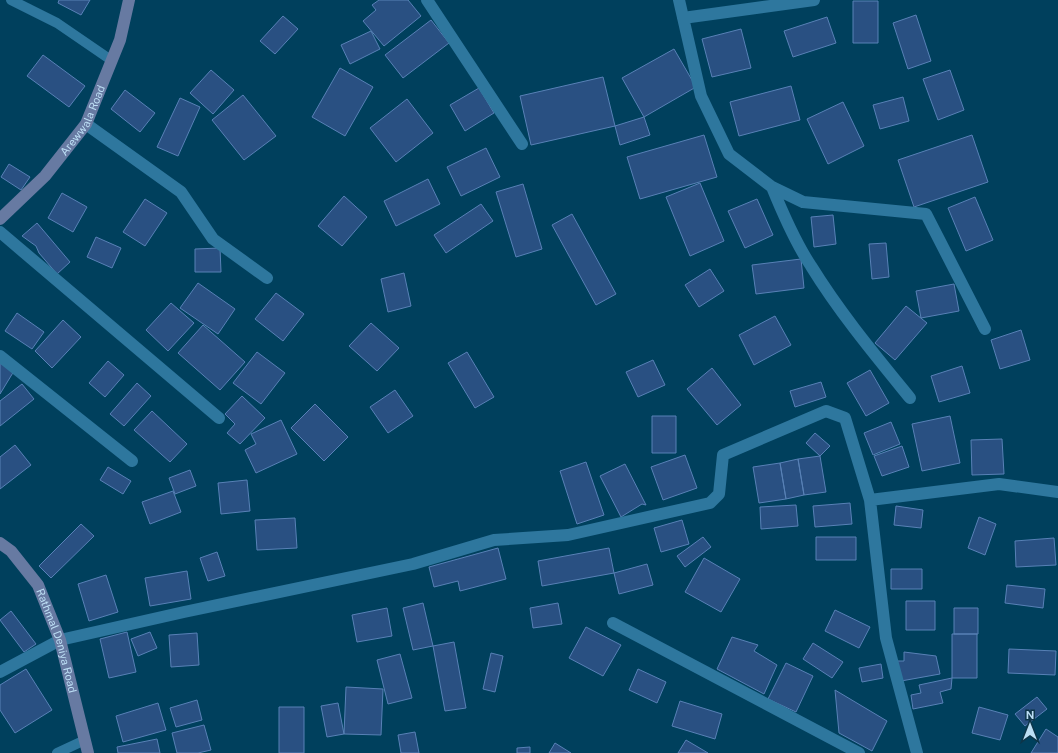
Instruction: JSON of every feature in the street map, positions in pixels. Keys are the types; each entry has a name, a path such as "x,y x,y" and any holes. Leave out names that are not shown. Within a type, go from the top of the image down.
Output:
{"street":[{"name":"Arewwala Road","path":"0,219 45,176 86,124 120,40 129,0"},
{"path":"426,0 522,144"},
{"path":"679,0 701,96 729,154 772,187 803,202 926,214 985,329"},
{"path":"683,18 814,0"},
{"path":"86,124 181,192 213,239 267,278"},
{"path":"772,187 783,214 810,266 859,336 910,398"},
{"path":"0,232 219,418"},
{"path":"0,356 132,461"},
{"path":"0,672 60,640 184,612 413,564 494,540 568,535 710,502 719,494 723,455 826,412 845,418 870,500 886,638 918,753"},
{"path":"870,500 1000,484 1058,492"},
{"name":"Rathmal Deniya Road","path":"0,542 10,551 38,585 60,640 88,753"},
{"path":"613,623 859,753"}],"lane":[{"path":"11,0 57,23 111,60"},
{"path":"57,753 85,740"}],"building":[{"path":"59,0 90,0 81,15 58,3"},
{"path":"379,0 408,0 421,16 384,46 363,21 376,10 372,5"},
{"path":"853,1 878,1 878,43 853,43"},
{"path":"916,15 931,61 908,69 893,23"},
{"path":"283,16 298,29 275,54 260,41"},
{"path":"827,17 836,43 793,57 784,31"},
{"path":"431,20 449,43 403,78 385,55"},
{"path":"741,29 751,68 712,77 702,39"},
{"path":"371,31 380,49 350,64 341,45"},
{"path":"674,49 696,87 644,117 622,78"},
{"path":"43,55 85,86 69,107 27,76"},
{"path":"340,68 373,87 345,136 312,117"},
{"path":"211,70 234,90 213,114 190,93"},
{"path":"950,70 964,110 938,120 923,79"},
{"path":"603,77 615,126 531,145 520,96"},
{"path":"791,86 800,120 739,136 730,102"},
{"path":"479,88 494,113 465,131 450,105"},
{"path":"125,90 155,113 140,132 111,109"},
{"path":"243,95 276,136 244,160 212,120"},
{"path":"903,97 909,121 880,129 873,105"},
{"path":"180,98 200,107 178,156 157,147"},
{"path":"407,99 433,133 396,162 370,128"},
{"path":"843,102 864,146 828,164 807,119"},
{"path":"644,117 650,135 620,145 615,126"},
{"path":"704,135 717,177 640,199 627,157"},
{"path":"972,135 988,182 914,207 898,160"},
{"path":"486,148 500,177 461,196 447,167"},
{"path":"9,164 30,177 21,190 1,177"},
{"path":"428,179 440,204 396,226 384,201"},
{"path":"700,183 724,241 690,256 666,197"},
{"path":"523,184 542,249 516,257 496,192"},
{"path":"62,193 87,207 73,232 48,218"},
{"path":"344,196 367,217 342,246 318,226"},
{"path":"975,197 993,240 966,251 948,208"},
{"path":"145,199 167,213 145,246 123,232"},
{"path":"757,199 773,235 745,248 728,211"},
{"path":"481,204 493,221 446,253 434,235"},
{"path":"572,214 616,294 596,305 552,225"},
{"path":"833,215 836,244 814,247 811,217"},
{"path":"37,223 70,262 57,274 39,253 36,246 22,236"},
{"path":"96,237 121,248 112,268 87,257"},
{"path":"886,243 889,277 872,279 869,244"},
{"path":"220,248 221,272 195,272 195,249"},
{"path":"801,259 804,288 756,294 752,265"},
{"path":"710,269 724,291 699,307 685,285"},
{"path":"404,273 411,306 388,312 381,279"},
{"path":"198,283 235,309 218,334 180,308"},
{"path":"954,284 959,311 921,318 916,291"},
{"path":"276,293 304,314 283,341 255,319"},
{"path":"171,303 194,323 168,351 146,330"},
{"path":"906,306 927,323 895,360 875,343"},
{"path":"17,313 44,332 32,349 5,331"},
{"path":"775,316 791,345 754,365 739,335"},
{"path":"63,320 81,337 52,368 35,351"},
{"path":"371,323 399,348 377,371 349,346"},
{"path":"203,325 245,362 220,390 178,353"},
{"path":"1021,330 1030,360 1000,369 991,340"},
{"path":"257,352 285,373 261,404 233,383"},
{"path":"467,352 494,397 475,408 448,363"},
{"path":"653,360 665,385 638,397 626,372"},
{"path":"108,361 124,375 105,397 89,383"},
{"path":"0,363 14,371 0,394"},
{"path":"962,366 970,393 939,402 931,376"},
{"path":"712,368 741,405 717,425 687,389"},
{"path":"870,370 889,403 866,416 847,383"},
{"path":"821,382 826,397 795,407 790,391"},
{"path":"137,383 151,396 124,426 110,414"},
{"path":"22,384 34,399 0,426 0,401"},
{"path":"395,390 413,416 388,433 370,407"},
{"path":"242,396 265,418 240,444 227,433 235,424 225,414"},
{"path":"315,404 348,437 324,461 291,428"},
{"path":"152,411 187,444 170,462 134,430"},
{"path":"652,416 676,416 676,453 652,453"},
{"path":"950,416 960,463 922,471 912,424"},
{"path":"281,420 297,454 256,473 245,450 256,444 251,434"},
{"path":"891,422 900,444 873,455 864,433"},
{"path":"815,433 830,446 820,456 806,443"},
{"path":"1002,439 1004,474 972,475 971,440"},
{"path":"15,445 31,465 0,489 0,457"},
{"path":"902,446 909,467 882,476 874,456"},
{"path":"685,455 697,488 663,500 651,467"},
{"path":"820,456 826,492 804,495 798,459"},
{"path":"798,459 804,495 786,499 780,463"},
{"path":"586,462 604,515 577,524 560,471"},
{"path":"780,463 786,499 759,503 753,467"},
{"path":"625,464 646,505 642,504 621,517 600,476"},
{"path":"108,467 131,481 123,494 100,480"},
{"path":"190,470 196,486 175,494 169,478"},
{"path":"247,480 250,511 221,514 218,483"},
{"path":"173,491 181,512 150,524 142,502"},
{"path":"850,503 852,524 815,527 813,506"},
{"path":"796,505 798,526 761,529 760,507"},
{"path":"896,506 923,510 921,528 894,525"},
{"path":"979,517 996,524 985,555 968,548"},
{"path":"295,518 297,548 257,550 255,520"},
{"path":"682,520 689,544 661,552 654,528"},
{"path":"81,524 94,536 51,578 39,566"},
{"path":"703,537 711,547 685,567 677,556"},
{"path":"816,537 856,537 856,560 816,560"},
{"path":"1054,538 1056,565 1016,567 1015,541"},
{"path":"498,548 506,579 460,591 458,581 434,587 429,567"},
{"path":"609,548 614,573 542,586 538,561"},
{"path":"217,552 225,576 208,581 200,558"},
{"path":"704,558 740,579 721,612 685,592"},
{"path":"647,564 653,585 619,594 614,573"},
{"path":"891,569 922,569 922,589 891,589"},
{"path":"187,571 191,599 150,606 145,578"},
{"path":"106,575 118,612 89,621 78,584"},
{"path":"1007,585 1045,589 1043,608 1005,603"},
{"path":"906,601 935,601 935,630 906,630"},
{"path":"423,603 433,646 413,650 403,608"},
{"path":"558,603 562,624 533,628 530,608"},
{"path":"387,608 392,636 357,642 352,615"},
{"path":"954,608 978,608 978,634 954,634"},
{"path":"835,610 870,627 859,648 825,631"},
{"path":"11,611 36,644 24,652 0,620"},
{"path":"586,627 621,645 603,676 569,658"},
{"path":"127,632 136,672 109,678 100,639"},
{"path":"150,632 157,648 138,656 131,639"},
{"path":"197,633 199,665 171,667 169,635"},
{"path":"952,634 977,634 977,678 952,678"},
{"path":"732,637 758,645 754,651 777,665 764,694 717,669"},
{"path":"454,642 466,708 445,711 433,646"},
{"path":"813,643 843,662 832,678 803,659"},
{"path":"1009,649 1056,651 1055,675 1008,673"},
{"path":"904,652 936,656 940,674 901,681 897,661 904,661"},
{"path":"491,653 503,656 495,692 483,689"},
{"path":"400,654 412,698 388,704 377,660"},
{"path":"786,663 813,676 796,712 768,699"},
{"path":"881,664 883,678 862,682 859,668"},
{"path":"26,669 52,710 15,733 0,710 0,685"},
{"path":"638,669 666,682 657,703 629,690"},
{"path":"952,678 951,689 940,692 943,703 913,709 911,695 921,693 919,685"},
{"path":"346,687 383,689 381,735 344,734"},
{"path":"835,690 887,721 872,751 839,733"},
{"path":"1037,697 1047,709 1025,726 1015,714"},
{"path":"197,700 202,720 176,727 170,708"},
{"path":"680,701 722,714 715,739 672,726"},
{"path":"158,703 166,730 123,742 116,716"},
{"path":"338,703 344,734 327,737 321,706"},
{"path":"279,707 304,707 304,753 279,753"},
{"path":"979,707 1008,715 1000,740 972,733"},
{"path":"204,725 211,750 198,753 177,753 172,733"},
{"path":"1046,729 1058,737 1058,753 1031,753"},
{"path":"415,732 419,753 401,753 398,735"},
{"path":"157,739 160,753 118,753 117,747"},
{"path":"686,740 708,753 678,753"},
{"path":"555,743 571,753 549,753"},
{"path":"530,747 530,753 517,753 517,748"}]}
